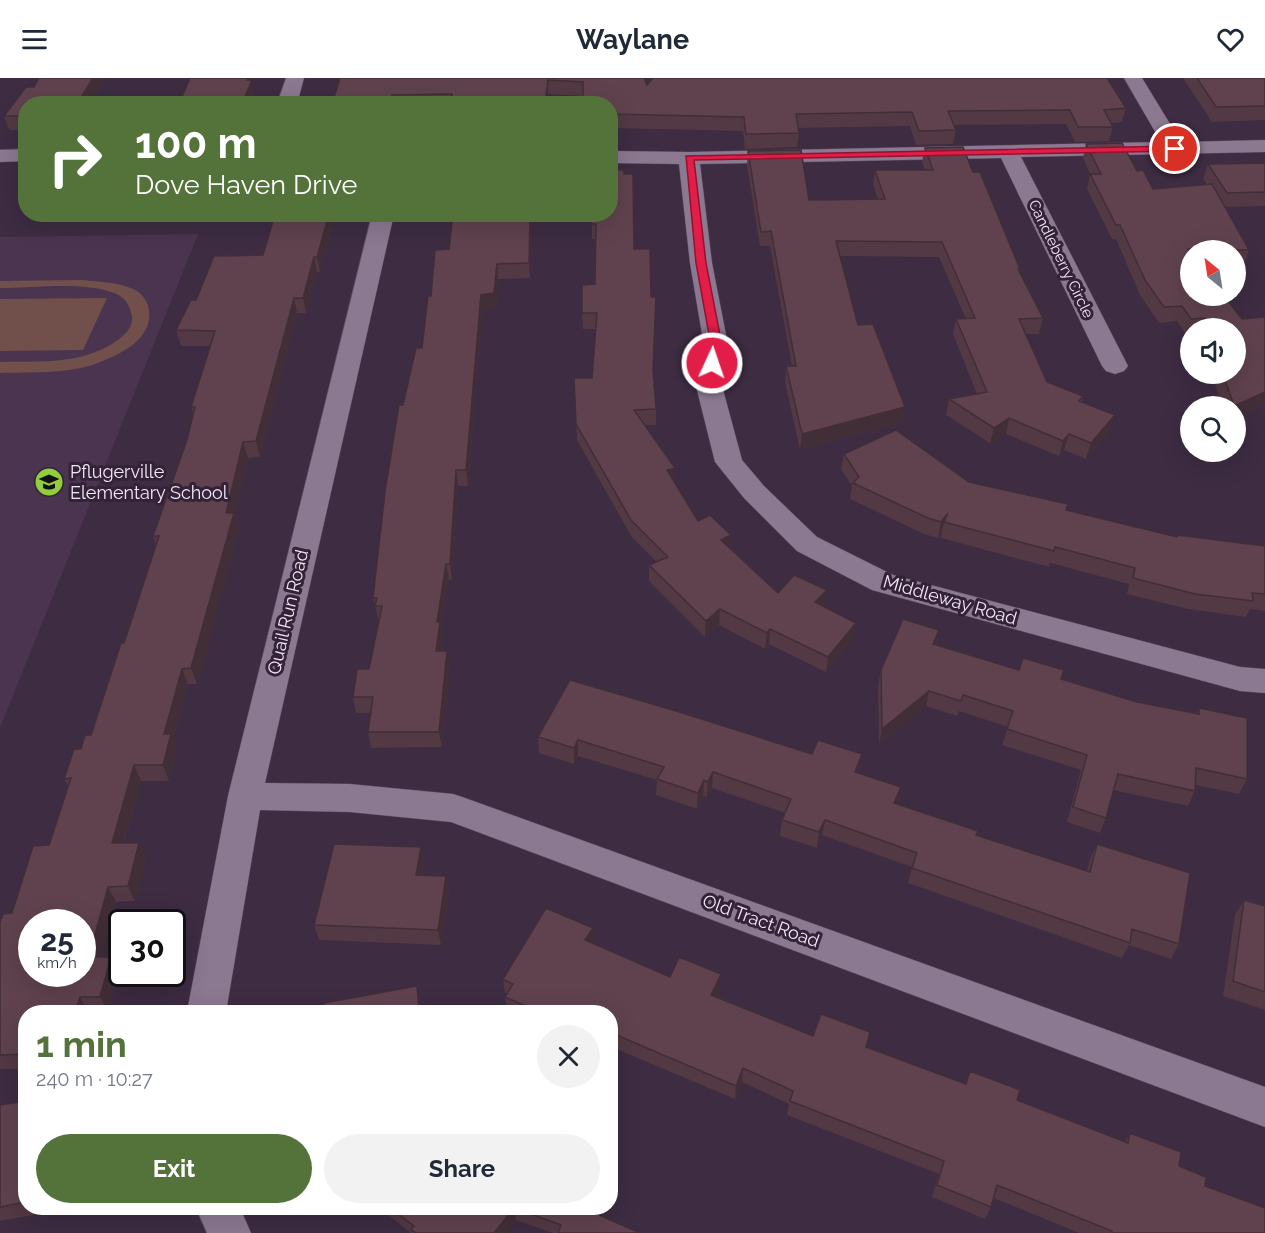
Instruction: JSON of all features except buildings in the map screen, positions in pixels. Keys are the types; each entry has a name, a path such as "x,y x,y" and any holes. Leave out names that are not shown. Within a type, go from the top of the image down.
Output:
{"street":[{"path":"289,96 295,78"},
{"path":"1133,78 1175,149"},
{"path":"618,157 689,158 1265,146"},
{"name":"Candleberry Circle","path":"1008,151 1115,366"},
{"path":"0,156 18,155"},
{"name":"Middleway Road","path":"689,158 701,263 715,340 709,386 729,462 754,492 807,544 883,583 1240,679 1265,681"},
{"name":"Quail Run Road","path":"207,1005 245,796 381,222"},
{"name":"Old Tract Road","path":"245,796 350,798 453,808 1265,1107"},
{"path":"222,1215 229,1233"}],"shaded area":[{"name":"Pflugerville Elementary School","path":"198,234 0,728 0,237"},
{"path":"83,280 121,285 136,290 146,300 149,321 140,338 124,351 84,367 48,372 0,373 0,362 59,360 88,355 115,342 125,334 131,325 131,313 124,299 114,293 73,286 0,288 0,281"},
{"path":"107,298 83,350 0,351 0,299"}],"place":[{"name":"Pflugerville Elementary School","path":"49,482"}],"route":[{"path":"712,363 715,340 701,263 689,158 1175,149"}]}
